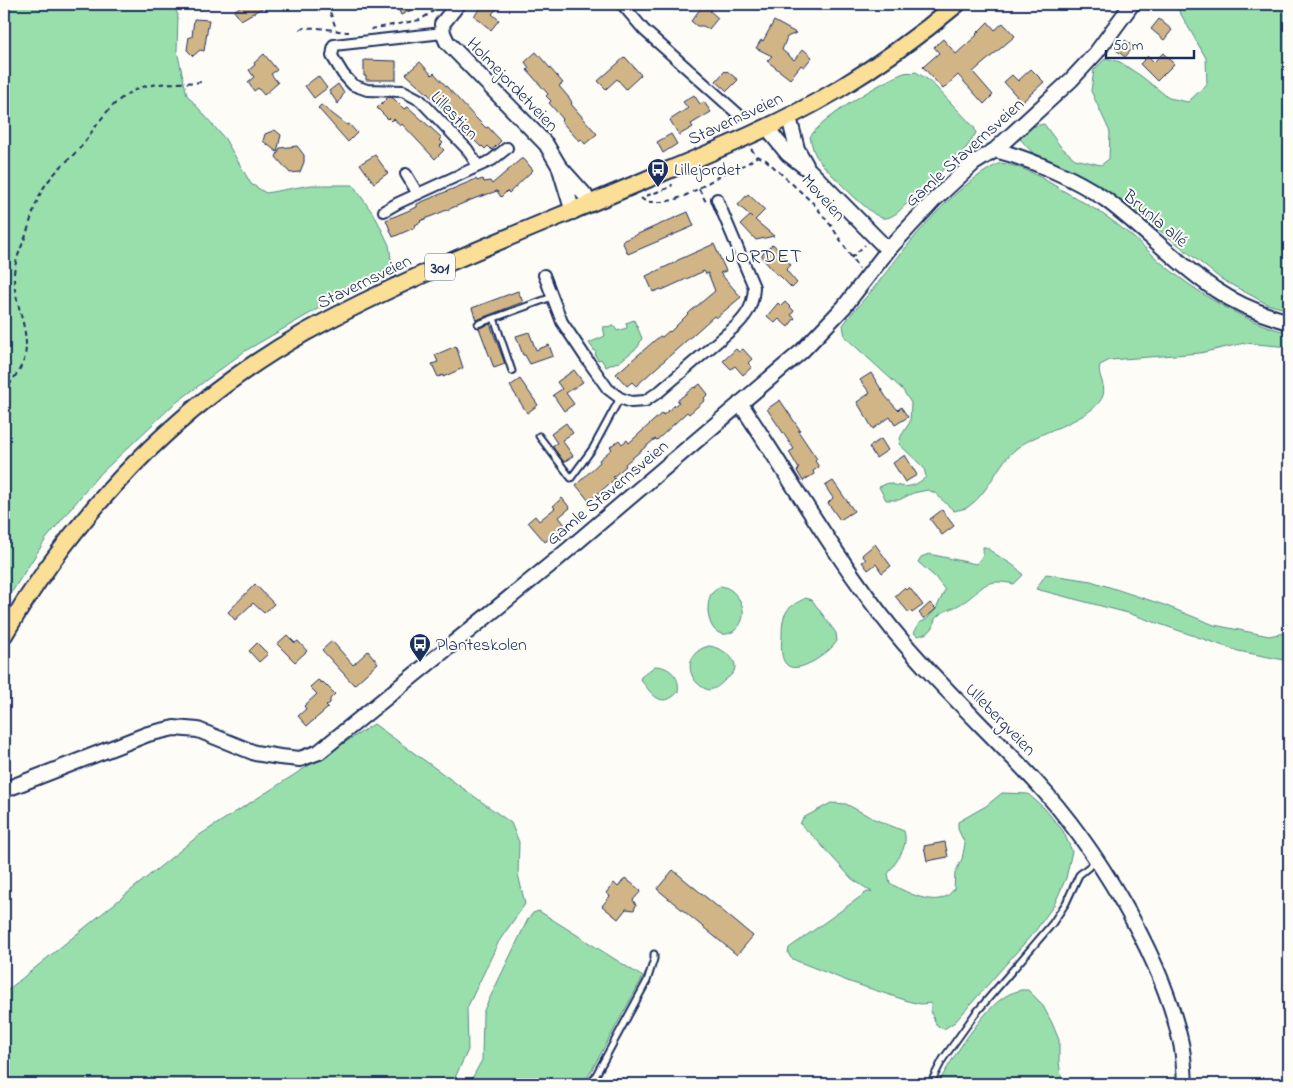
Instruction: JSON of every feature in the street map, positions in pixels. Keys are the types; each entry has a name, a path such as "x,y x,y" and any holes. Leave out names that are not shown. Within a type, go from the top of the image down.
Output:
{"main road":[{"name":"Stavernsveien","path":"4,636 42,574 78,526 114,485 161,438 233,380 304,333 369,300 441,266 573,212 768,127 854,79 918,35 958,4"}],"street":[{"name":"Holmejordetveien","path":"458,4 442,24 442,33 447,42 546,144 559,166 585,195 589,204"},
{"path":"622,4 644,30 738,114"},
{"name":"Gamle Stavernsveien","path":"4,790 148,734 174,728 198,730 255,753 300,759 319,752 556,560 808,345 844,307 888,250 934,200 974,162 994,150 1084,67 1132,4"},
{"name":"Lillestien","path":"442,33 334,44 332,56 343,74 353,85 367,90 403,91 420,100 468,150 478,166"},
{"path":"787,117 797,149 809,170"},
{"path":"768,127 788,154 809,170 888,250"},
{"name":"Lillestien","path":"384,211 492,160 507,148"},
{"name":"Brunla allé","path":"994,150 1017,155 1091,190 1118,210 1179,262 1218,291 1249,308 1289,322"},
{"name":"Holmejordetveien","path":"559,166 573,212"},
{"path":"406,174 418,194"},
{"path":"544,275 562,322 608,389 620,398 631,402 645,400 660,391 747,315 754,302 754,287 717,199"},
{"name":"Ullebergveien","path":"740,403 838,554 886,621 929,672 1049,797 1096,861 1147,949 1166,992 1180,1040 1185,1084"}],"lane":[{"path":"478,324 552,297"},
{"path":"494,318 512,371"},
{"path":"539,436 571,478 593,448 620,398"},
{"path":"930,1084 943,1059 975,1014 1052,924 1066,903 1079,875 1096,861"},
{"path":"591,1084 647,981 654,954"}],"path":[{"path":"327,4 338,31"},
{"path":"370,29 420,20 439,8"},
{"path":"300,30 313,27 353,32"},
{"path":"4,393 23,362 26,347 26,334 16,299 14,275 16,261 44,187 50,178 73,156 102,118 118,101 135,90 161,84 201,82"},
{"name":"Moveien","path":"749,146 814,204 867,278"},
{"path":"641,198 648,202 677,200 732,169 752,161 758,156"},
{"path":"851,258 871,241"}],"green space":[{"path":"4,4 173,4 178,15 177,51 187,95 225,139 251,184 266,193 311,185 353,185 376,218 389,245 392,266 245,351 173,405 96,478 46,539 4,604"},
{"path":"1175,4 1289,4 1289,310 1267,304 1221,279 1166,235 1098,188 1033,153 1020,139 1026,128 1044,124 1060,146 1075,159 1101,165 1109,159 1110,132 1091,91 1094,70 1106,58 1120,62 1169,98 1188,102 1207,84 1206,58"},
{"path":"916,72 930,81 974,127 976,133 967,147 897,213 888,218 882,218 859,201 823,165 815,154 810,137 827,120 868,92 894,77 904,73"},
{"path":"1000,163 1033,173 1101,213 1203,294 1253,321 1289,333 1289,347 1245,343 1200,353 1110,360 1100,365 1099,369 1104,391 1100,401 1093,409 1073,421 1017,448 1004,461 982,494 968,507 954,511 935,493 928,490 913,493 899,500 886,500 879,487 888,483 908,486 916,484 926,477 924,468 899,444 901,436 910,422 911,403 902,389 845,337 843,325 932,217 965,186 982,173"},
{"path":"634,320 642,338 638,347 618,363 606,367 601,359 598,360 595,355 596,353 589,343 605,336 603,327 614,326 617,331 627,328 626,323"},
{"path":"983,547 986,547 1011,564 1023,575 1014,584 1003,582 989,583 962,603 938,616 932,629 917,636 914,633 919,623 926,620 936,609 945,590 935,577 918,562 921,557 929,554 976,564 983,556"},
{"path":"1046,574 1091,581 1164,605 1214,625 1269,636 1289,632 1289,661 1238,651 1128,613 1036,589"},
{"path":"720,586 726,587 733,592 739,599 743,609 743,618 739,626 726,634 719,633 713,628 708,615 711,594"},
{"path":"806,598 812,600 836,633 837,641 830,650 814,661 805,665 791,667 787,665 782,654 783,620 789,609"},
{"path":"709,646 718,648 728,654 735,666 730,676 718,686 708,690 700,686 695,680 691,674 690,667 691,660 695,654"},
{"path":"655,666 669,670 678,682 678,692 667,700 657,698 640,679"},
{"path":"374,724 511,823 519,842 518,874 525,904 499,941 467,1008 468,1050 452,1084 4,1084 4,993 198,836"},
{"path":"1002,793 1028,794 1044,808 1063,831 1072,851 1066,878 1054,905 1036,930 955,1022 944,1029 937,1026 931,1013 931,1003 911,1002 850,982 791,958 788,953 789,948 867,892 872,892 852,879 800,824 803,818 831,803 846,804 874,819 904,831 904,848 888,874 890,883 917,896 939,899 948,896 954,889 955,873 962,859 965,844 958,829 958,822 986,806"},
{"path":"539,911 643,977 584,1084 469,1084 482,1060 483,1013 485,1008 528,919 533,913"},
{"path":"1021,990 1028,990 1042,1004 1052,1023 1059,1040 1062,1084 938,1084 959,1049 978,1023 997,1003 1008,995"}],"building":[{"path":"244,4 269,4 241,20 234,11"},
{"path":"396,4 425,4 401,15"},
{"path":"484,4 501,4 492,14 499,20 491,30 474,16"},
{"path":"704,4 708,4 713,8 710,11 718,18 709,29 697,26 691,21"},
{"path":"194,19 209,20 204,51 200,50 193,56 187,50 189,37 192,37"},
{"path":"1159,19 1172,30 1164,40 1151,29"},
{"path":"774,21 796,33 787,37 782,50 794,60 803,49 812,57 804,67 801,65 790,79 767,61 772,56 756,48 761,40 763,41"},
{"path":"988,22 995,30 1003,23 1015,36 973,72 993,95 984,104 958,75 943,89 923,67 939,53 934,47 943,39 956,54"},
{"path":"1125,40 1134,47 1125,57 1116,50"},
{"path":"536,52 563,83 559,86 570,99 571,104 597,134 585,144 581,139 579,141 561,121 563,119 549,103 551,101 546,96 548,94 527,70 529,68 525,62"},
{"path":"1163,53 1174,64 1157,81 1140,64 1148,56 1154,62"},
{"path":"264,54 277,70 271,74 278,83 264,95 258,88 254,91 248,82 254,77 249,70"},
{"path":"625,57 641,75 626,89 617,79 606,89 598,81"},
{"path":"364,60 396,61 396,80 366,80 366,76 364,76"},
{"path":"420,62 432,75 434,73 473,115 501,141 492,150 488,146 485,149 481,147 468,134 466,135 428,94 406,74"},
{"path":"1031,69 1044,82 1022,102 1004,82 1012,75 1018,81"},
{"path":"725,71 738,80 727,91 716,81"},
{"path":"318,76 327,88 314,98 305,86"},
{"path":"338,84 344,93 338,104 329,91"},
{"path":"694,95 700,104 704,102 711,112 691,124 693,127 679,135 670,120 688,108 683,102"},
{"path":"388,97 393,98 404,109 408,107 442,138 440,140 443,143 440,146 444,150 435,159 402,124 400,126 394,119 392,121 388,119 377,108"},
{"path":"321,105 347,125 349,124 357,133 348,142 318,108"},
{"path":"275,130 281,135 277,152 263,141 265,134"},
{"path":"671,134 677,144 663,153 657,142"},
{"path":"297,146 304,155 304,162 300,172 290,173 276,157 280,148"},
{"path":"375,155 388,173 374,183 360,164"},
{"path":"521,159 524,159 533,170 509,193 507,191 501,197 497,191 476,198 420,221 415,225 416,227 393,237 386,220 417,207 417,204 476,179 477,181 483,179 484,182 490,181 492,184"},
{"path":"748,194 765,210 755,220 774,236 756,240 741,224 750,216 752,217 738,205"},
{"path":"688,212 694,226 628,254 622,241"},
{"path":"714,244 726,271 720,273 741,297 716,318 714,316 636,386 632,382 627,386 616,374 660,336 662,337 670,332 715,291 708,273 706,274 704,271 662,290 653,292 646,276"},
{"path":"773,244 791,265 786,270 797,283 792,288 762,258 762,254"},
{"path":"518,291 523,302 476,320 472,308"},
{"path":"785,302 794,311 791,315 795,318 788,327 779,319 775,323 767,316 778,303 781,306"},
{"path":"490,324 505,364 494,368 479,328"},
{"path":"529,332 536,350 549,345 553,356 530,364 525,355 523,355 516,336"},
{"path":"456,346 463,368 443,377 443,375 438,377 432,364 438,362 435,355"},
{"path":"736,349 739,352 743,349 752,359 748,363 752,367 743,375 735,366 731,369 723,361"},
{"path":"574,370 583,382 566,393 574,404 564,411 553,395 562,389 557,382"},
{"path":"871,373 886,397 898,410 901,407 908,417 895,425 890,417 873,429 857,402 870,393 860,380"},
{"path":"520,379 538,405 527,413 510,386"},
{"path":"700,384 708,394 704,398 705,400 689,414 687,412 657,440 655,439 625,464 626,466 613,477 615,479 589,501 576,485 612,449 610,447 619,440 622,444 627,440 629,443 662,413 663,415 679,402 677,401"},
{"path":"780,400 817,459 815,461 819,467 813,471 814,474 803,481 797,471 799,469 789,452 794,449 767,409"},
{"path":"566,423 573,433 562,440 573,456 564,462 552,446 557,443 551,434"},
{"path":"881,439 888,450 876,458 869,447"},
{"path":"905,455 917,475 905,482 893,463"},
{"path":"833,481 854,511 840,520 828,503 833,498 825,486"},
{"path":"562,498 570,508 559,517 565,525 545,542 528,522 535,516 539,521 555,508 553,506"},
{"path":"942,510 954,526 942,535 930,519"},
{"path":"875,544 891,566 882,573 876,564 868,570 862,562 866,560 862,555"},
{"path":"255,584 274,604 264,613 253,603 235,620 228,612"},
{"path":"909,587 923,605 912,613 911,611 909,613 895,596 904,588 906,590"},
{"path":"930,603 936,609 924,619 919,613"},
{"path":"287,635 295,643 298,641 307,651 295,662 277,644"},
{"path":"332,641 353,665 368,651 378,663 354,685 322,650"},
{"path":"257,643 268,654 259,662 249,651"},
{"path":"318,680 323,682 335,694 326,706 328,708 307,726 298,716 306,709 304,706 317,694 310,687"},
{"path":"945,842 948,857 927,861 924,846"},
{"path":"673,870 753,936 737,955 657,889"},
{"path":"625,878 641,891 633,900 636,905 634,910 626,909 618,919 602,906 610,896 606,893 614,883 618,887"}],"place":[{"name":"Lillejordet","path":"658,188"},
{"name":"Planteskolen","path":"420,663"}],"district":[{"name":"JORDET","path":"764,255"}]}
